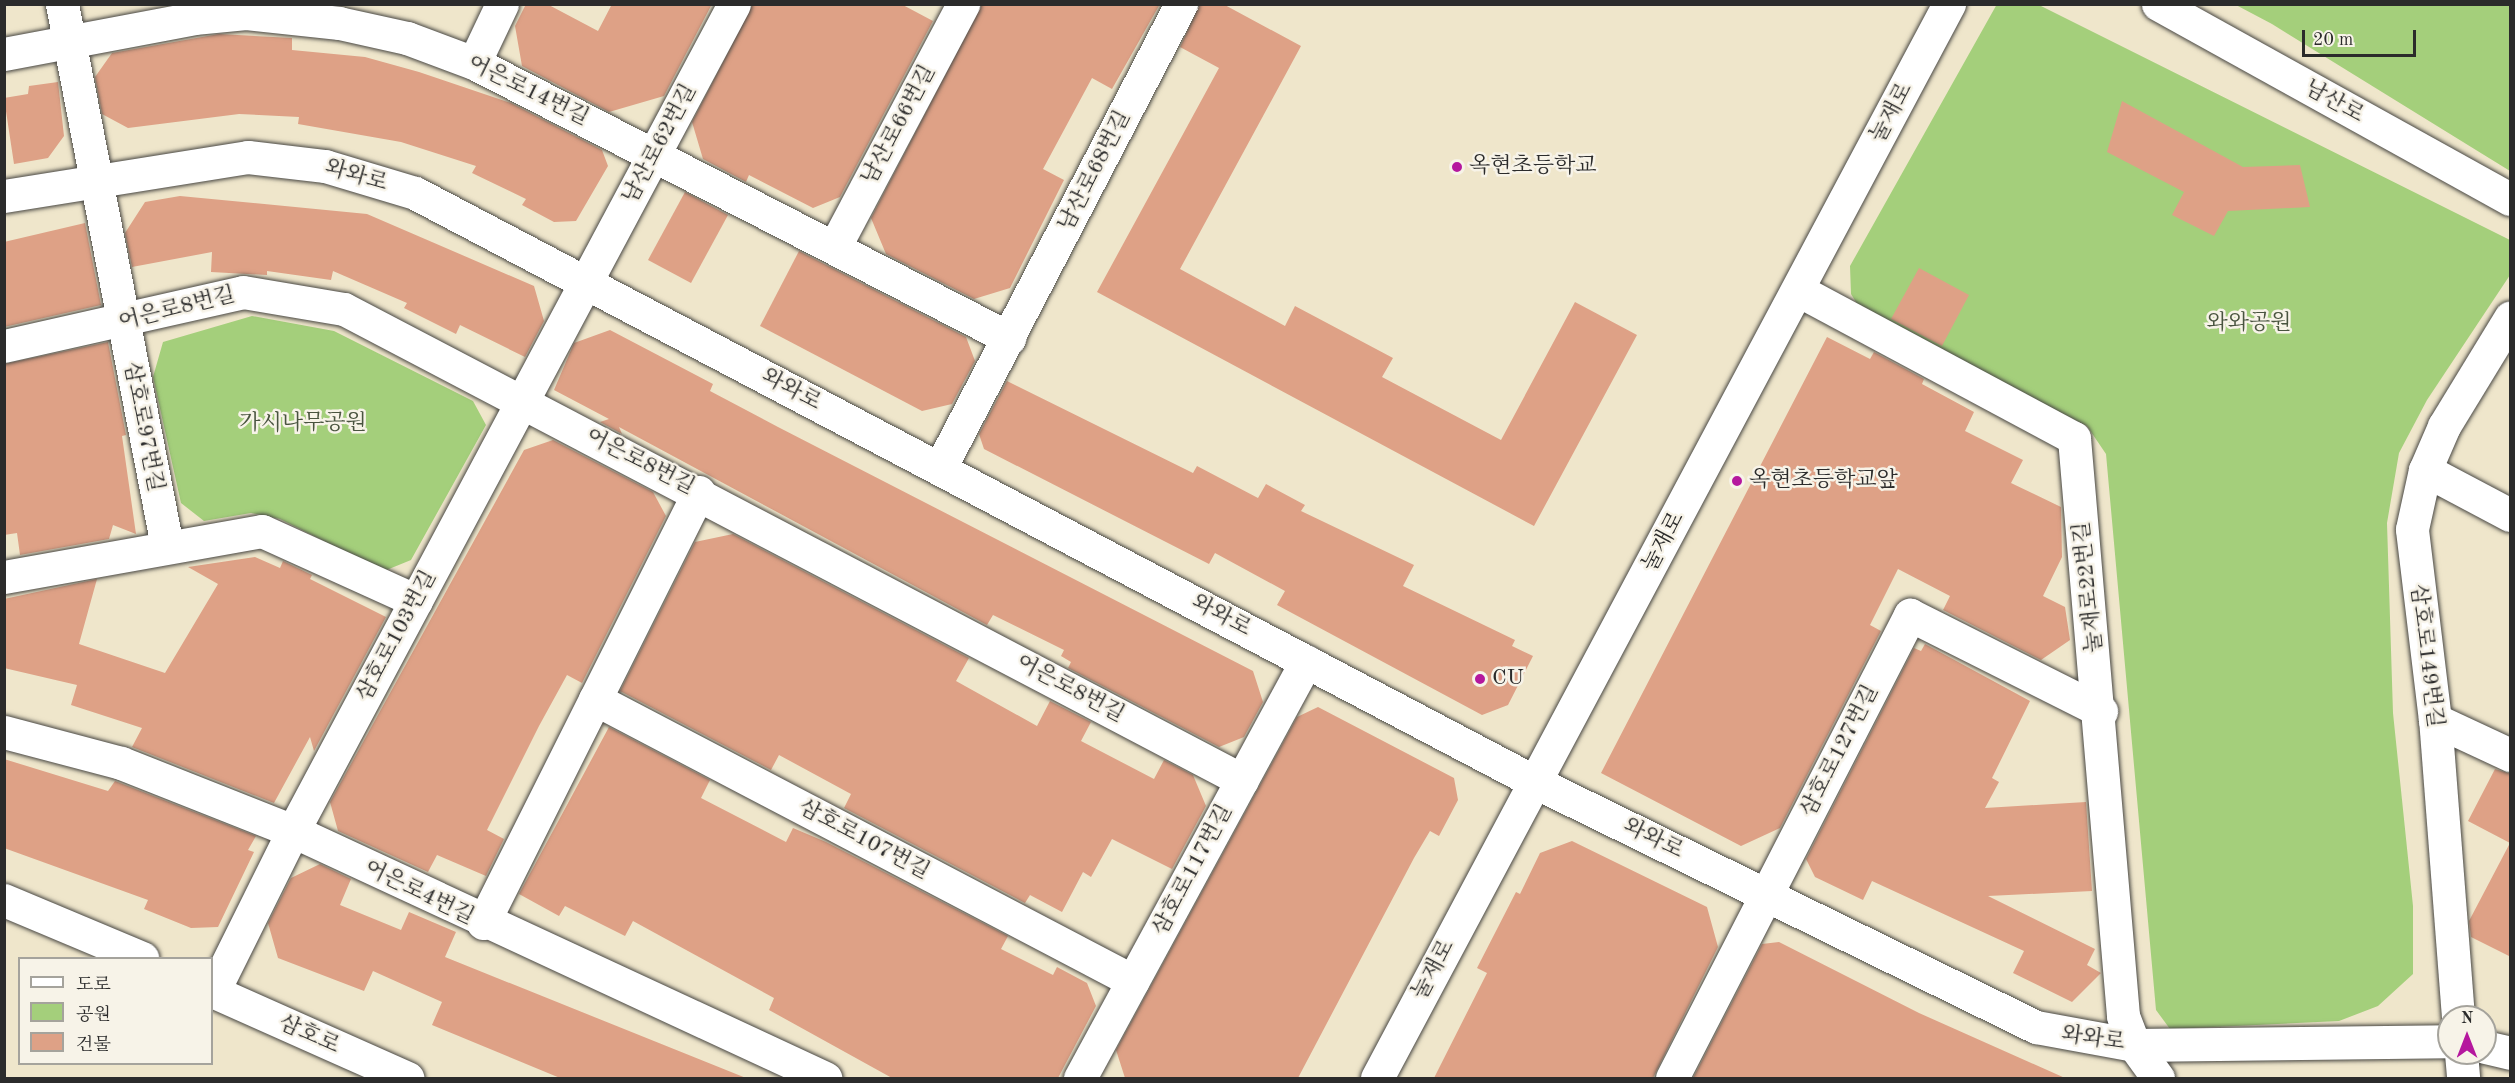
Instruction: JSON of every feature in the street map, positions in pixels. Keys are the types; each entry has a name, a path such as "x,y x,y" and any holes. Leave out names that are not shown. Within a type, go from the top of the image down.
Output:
{"street":[{"name":"삼호로97번길","path":"62,4 98,178 121,323 167,546"},
{"path":"474,63 502,4"},
{"name":"남산로62번길","path":"586,283 734,4"},
{"name":"남산로66번길","path":"835,246 963,4"},
{"name":"남산로68번길","path":"940,468 1181,4"},
{"name":"눌재로","path":"1377,1078 1949,4"},
{"name":"남산로","path":"2158,4 2511,199"},
{"name":"어은로14번길","path":"4,54 69,41 246,13 339,23 406,38 474,63 835,246 1009,338"},
{"name":"와와로","path":"4,196 98,178 248,158 325,166 415,193 1535,782 2036,1027 2134,1046 2437,1041"},
{"name":"삼호로103번길","path":"213,990 293,831 586,283"},
{"name":"눌재로22번길","path":"1798,290 2074,438 2101,711 2122,1017 2134,1046 2158,1078"},
{"name":"어은로8번길","path":"4,346 121,323 243,292 344,309 699,492 1242,780"},
{"name":"삼호로149번길","path":"2457,1005 2436,720 2412,529 2425,470 2444,426 2511,318"},
{"path":"2425,470 2511,516"},
{"path":"483,923 699,492"},
{"path":"4,577 167,546 262,531 416,602"},
{"name":"삼호로127번길","path":"1672,1078 1910,615 2101,711"},
{"name":"삼호로117번길","path":"1080,1078 1306,661"},
{"name":"삼호로107번길","path":"596,699 1133,981"},
{"path":"2436,720 2511,755"},
{"name":"어은로4번길","path":"4,732 121,763 293,831 483,923 825,1078"},
{"path":"4,900 140,957"},
{"name":"삼호로","path":"213,992 407,1078"}],"green space":[{"name":"와와공원","path":"1997,4 2039,5 2510,240 2510,275 2427,400 2399,453 2387,523 2393,713 2413,906 2413,974 2378,1006 2339,1021 2170,1029 2156,1010 2106,454 2087,426 1864,315 1851,294 1850,266"},
{"path":"2236,5 2510,5 2510,171 2272,24"},
{"name":"가시나무공원","path":"252,316 334,331 473,401 486,425 411,560 384,571 280,519 251,513 204,521 181,503 153,377 163,342"}],"building":[{"path":"526,4 547,4 598,31 612,4 712,4 664,96 609,112 522,66 515,26"},
{"path":"753,4 901,4 933,21 840,197 813,208 749,175 746,182 703,159 692,122"},
{"path":"982,4 1160,4 1112,89 1092,78 1043,169 1064,180 1010,288 974,299 886,254 871,218"},
{"path":"1200,4 1223,4 1301,46 1180,269 1285,326 1295,306 1393,358 1382,377 1501,440 1575,302 1637,335 1534,526 1097,292 1219,68 1180,47"},
{"path":"219,34 292,38 292,50 365,57 419,72 511,103 602,150 608,166 576,221 554,222 522,205 526,199 472,173 476,166 401,142 298,124 299,117 239,114 128,128 102,114 95,77 112,53"},
{"path":"58,82 64,136 48,158 14,164 4,98 28,94 29,86"},
{"path":"2122,101 2243,167 2300,165 2310,207 2228,211 2214,236 2172,215 2184,192 2107,152"},
{"path":"685,192 728,215 691,283 648,260"},
{"path":"180,196 367,214 534,286 544,321 525,357 460,325 456,334 404,308 407,303 333,271 331,280 267,271 267,275 211,272 212,252 132,267 125,233 145,202"},
{"path":"85,223 101,305 4,327 4,242"},
{"path":"799,251 966,337 975,361 952,404 922,411 760,326"},
{"path":"1919,268 1969,295 1942,346 1891,319"},
{"path":"610,330 713,384 710,391 1253,671 1263,702 1244,737 1219,747 1068,668 1071,662 1061,656 1064,650 993,615 987,625 619,427 622,434 600,422 609,419 554,390 574,343"},
{"path":"1827,337 1870,359 1874,352 1924,379 1922,384 1974,412 1965,431 2023,460 2011,483 2061,507 2062,557 2043,596 2065,607 2070,640 2041,660 1943,610 1950,596 1898,569 1870,625 1881,631 1780,828 1741,846 1601,773"},
{"path":"108,342 126,435 122,436 136,534 113,525 109,539 20,555 17,533 4,535 4,364"},
{"path":"1007,381 1193,473 1197,466 1258,498 1266,484 1305,505 1301,511 1414,565 1403,586 1515,640 1512,646 1533,656 1508,705 1482,715 1277,605 1285,591 1215,553 1209,564 984,449 979,434"},
{"path":"553,440 653,492 666,516 582,683 567,675 487,830 504,839 486,876 437,855 428,872 338,831 330,802 524,450"},
{"path":"733,534 969,658 956,681 1037,726 1050,701 1091,722 1081,741 1154,779 1164,760 1193,775 1206,806 1172,869 1112,839 1091,877 1083,872 1062,912 1030,895 1025,903 844,808 851,794 779,755 771,770 620,691 695,542"},
{"path":"255,557 280,568 283,561 312,575 310,579 386,617 314,751 310,737 274,803 132,747 142,728 71,705 77,685 4,668 4,599 97,579 79,644 165,673 218,584 188,567"},
{"path":"1925,644 2030,701 1992,778 1999,782 1985,808 2086,802 2092,891 1988,896 2095,949 2087,965 2101,973 2072,1002 2013,973 2024,951 1872,881 1863,900 1815,877 1806,859 1914,648 1921,651"},
{"path":"1318,707 1454,778 1458,800 1439,836 1430,831 1414,858 1298,1078 1125,1078 1116,1050 1297,717"},
{"path":"609,727 710,780 701,798 786,842 793,828 826,842 1008,936 1001,949 1053,975 1057,967 1087,983 1096,1006 1058,1078 892,1078 769,1010 774,998 633,921 625,936 565,906 559,916 519,894"},
{"path":"4,759 108,791 115,781 256,836 248,850 254,852 218,927 191,928 144,909 148,900 4,848"},
{"path":"2495,769 2511,774 2511,957 2471,937 2469,921 2510,843 2468,821"},
{"path":"1572,841 1707,907 1718,947 1653,1078 1434,1078 1487,973 1477,968 1516,892 1520,894 1540,853"},
{"path":"320,864 351,879 340,905 401,930 409,912 456,932 445,957 746,1078 560,1078 432,1025 442,1002 373,971 364,991 278,958 268,923 291,878"},
{"path":"1779,942 1919,1013 2065,1078 1693,1078 1762,944"}],"place":[{"name":"옥현초등학교","path":"1457,167"},
{"name":"옥현초등학교앞","path":"1737,481"},
{"name":"CU","path":"1480,679"}]}
